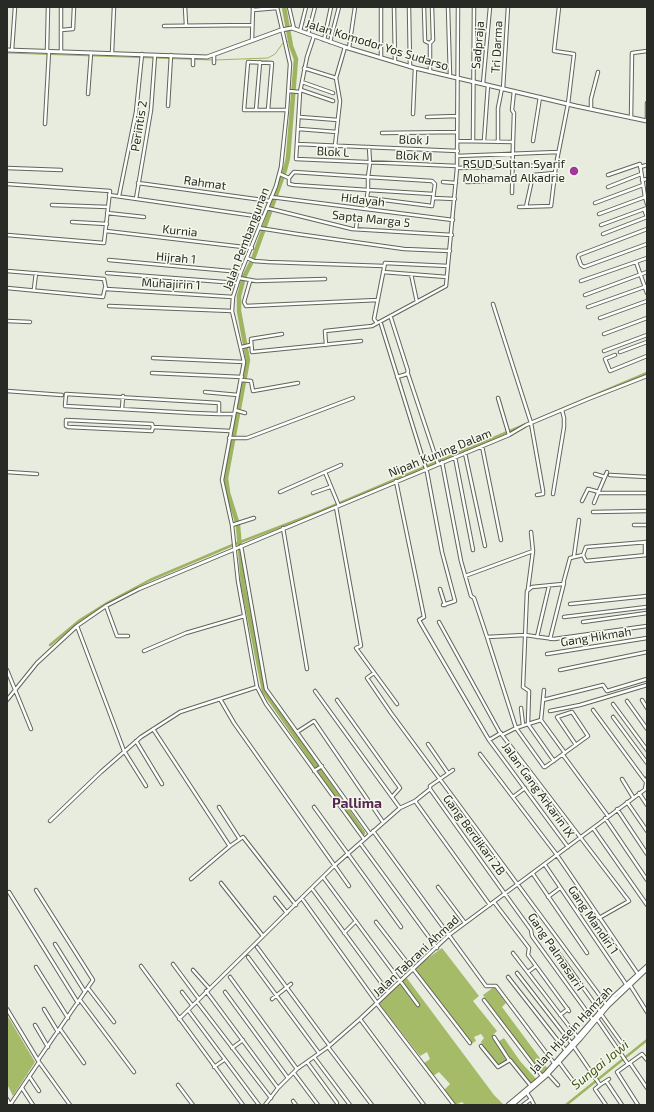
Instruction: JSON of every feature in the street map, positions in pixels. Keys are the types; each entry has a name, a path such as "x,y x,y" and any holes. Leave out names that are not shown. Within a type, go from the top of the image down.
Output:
{"street":[{"path":"12,50 15,7"},
{"path":"45,124 49,57 48,7"},
{"path":"61,7 61,51"},
{"path":"61,30 73,30 74,7"},
{"path":"112,53 114,7"},
{"path":"185,7 186,25"},
{"path":"252,40 253,9 277,7"},
{"name":"Jalan Pembangunan","path":"277,7 290,64 291,91 281,175 273,198 263,216 248,259 241,272 232,296 232,311 243,347 244,362 222,480 233,525 234,547 244,616 257,687 266,704 364,839"},
{"path":"289,7 292,29"},
{"path":"300,31 306,7"},
{"path":"308,34 315,7"},
{"path":"324,40 331,7"},
{"path":"330,42 339,7"},
{"path":"349,48 355,7"},
{"path":"381,7 381,58"},
{"path":"394,7 395,62"},
{"path":"410,7 410,67"},
{"path":"424,7 425,41 430,43"},
{"path":"430,72 430,43 433,40 432,7"},
{"path":"448,7 450,77"},
{"path":"326,345 325,331 379,324 445,287 452,235 458,156 458,7"},
{"path":"473,140 474,7"},
{"name":"Sadpraja","path":"483,84 490,7"},
{"name":"Tri Darma","path":"498,142 498,108 503,89 508,7"},
{"path":"519,207 551,206 558,152 568,104 574,54 554,51 558,7"},
{"path":"164,26 252,25"},
{"name":"Jalan Komodor Yos Sudarso","path":"7,50 112,53 214,60 252,40 283,30 292,29 410,67 457,79 647,121"},
{"path":"297,144 300,117 299,91 304,68 314,36"},
{"path":"335,146 340,101 336,78 344,47"},
{"path":"631,118 632,53 647,51"},
{"path":"88,94 91,53"},
{"path":"119,196 136,112 142,55"},
{"name":"Perintis 2","path":"136,199 151,110 155,56"},
{"path":"168,106 171,57"},
{"path":"193,58 193,65"},
{"path":"256,110 260,62"},
{"path":"268,110 272,64 260,62 248,63 244,109 256,110 268,110 288,110"},
{"path":"304,68 336,78"},
{"path":"413,114 415,68"},
{"path":"591,109 591,99 598,72"},
{"path":"302,82 333,93"},
{"path":"484,141 488,85"},
{"path":"291,91 299,91 333,101"},
{"path":"512,193 511,180 514,113 512,110 514,91"},
{"path":"533,141 540,97"},
{"path":"647,103 647,121"},
{"path":"427,117 457,116"},
{"path":"300,117 338,120"},
{"path":"299,129 337,132"},
{"path":"382,133 457,132"},
{"path":"458,141 473,140 513,142"},
{"name":"Blok J","path":"297,144 458,151"},
{"name":"Blok L","path":"297,144 296,158 370,163"},
{"path":"288,178 294,172 368,177 432,181 435,184 432,206 422,206 369,198 368,177 370,147"},
{"path":"458,156 558,152"},
{"name":"Blok M","path":"370,163 457,167 556,165"},
{"path":"608,175 639,164 640,167 647,165"},
{"path":"599,214 646,200 640,167"},
{"path":"7,168 61,170"},
{"path":"526,207 532,175 555,173"},
{"path":"608,187 641,174"},
{"path":"281,175 288,178"},
{"path":"288,178 289,184 294,185 368,190 455,199"},
{"path":"642,180 647,179"},
{"path":"467,182 511,180"},
{"path":"442,182 456,183"},
{"name":"Rahmat","path":"138,183 270,201"},
{"path":"7,184 110,191 104,243 7,235"},
{"path":"595,203 643,185"},
{"path":"109,195 263,216"},
{"name":"Hidayah","path":"273,198 453,220"},
{"path":"52,205 108,207"},
{"name":"Sapta Marga 5","path":"268,208 356,229 452,235"},
{"path":"601,225 645,208 647,217 603,234"},
{"path":"108,213 144,217"},
{"path":"356,229 357,221"},
{"path":"72,222 107,224"},
{"path":"260,228 404,248 450,251"},
{"path":"647,229 579,255 581,265 584,267 647,244"},
{"name":"Kurnia","path":"106,231 252,248"},
{"path":"581,281 647,258"},
{"path":"248,259 254,261 384,266"},
{"name":"Hijrah 1","path":"109,260 241,272"},
{"path":"440,589 444,605 454,601 442,552 426,468 379,324 374,319 384,266 387,262 448,266"},
{"path":"636,262 646,286 647,293"},
{"path":"7,271 104,279 107,289 103,297 34,289 7,288"},
{"path":"383,272 447,277"},
{"path":"585,295 647,272"},
{"path":"34,289 36,273"},
{"path":"107,273 237,283"},
{"path":"411,274 418,302"},
{"path":"240,278 248,280 325,279"},
{"path":"248,280 244,302 246,306 378,300"},
{"path":"588,307 646,286"},
{"name":"Muhajirin 1","path":"107,289 232,296"},
{"path":"600,318 647,301"},
{"path":"493,304 530,422 543,491 543,494 538,496"},
{"path":"109,306 232,311"},
{"path":"390,318 408,371 407,374 397,377"},
{"path":"604,334 647,318"},
{"path":"7,321 30,322"},
{"path":"282,334 251,339 249,345 252,352 361,341"},
{"path":"604,351 647,335"},
{"path":"620,352 647,342"},
{"path":"243,347 249,345"},
{"path":"615,355 605,359 610,371 647,356"},
{"path":"153,358 244,362"},
{"path":"152,373 242,379 251,381 253,391 298,383"},
{"path":"408,374 438,464"},
{"name":"Nipah Kuning Dalam","path":"7,700 45,654 77,626 106,606 139,589 234,547 241,546 482,446 530,422 647,376"},
{"path":"7,391 62,395"},
{"path":"205,392 238,395"},
{"path":"219,414 219,403 123,396 66,394 66,406 219,414 234,414"},
{"path":"122,409 123,396"},
{"path":"230,438 247,438 353,398"},
{"path":"498,398 508,432"},
{"path":"235,410 245,413"},
{"path":"553,494 565,424 562,410"},
{"path":"153,427 152,431 66,426 67,420 152,424 153,427 230,431"},
{"path":"482,446 501,540"},
{"path":"465,453 485,546"},
{"path":"455,457 474,550"},
{"path":"442,462 455,540 465,576 487,637 516,728 544,767 564,754 576,745 588,736 572,713 557,717 576,745"},
{"path":"280,492 341,465"},
{"path":"7,472 37,474"},
{"path":"324,472 330,487 333,489 338,505 361,643 361,646 356,648 397,704"},
{"path":"594,503 607,472"},
{"path":"595,474 605,477"},
{"path":"610,475 647,477"},
{"name":"Jalan Gang Arkarin IX","path":"396,481 424,616 420,622 489,740 568,846"},
{"path":"313,493 330,487"},
{"path":"582,501 588,489 598,492 647,493"},
{"path":"593,512 647,512"},
{"path":"233,525 254,518"},
{"path":"574,556 579,520"},
{"path":"634,525 647,524"},
{"path":"283,528 307,669"},
{"path":"531,532 533,551 527,587 523,687 528,690 528,724 554,761"},
{"path":"646,542 646,556 586,561 583,555 586,547 646,542"},
{"path":"241,546 266,690 370,834"},
{"path":"465,576 533,551"},
{"path":"550,639 570,559 574,556 583,555"},
{"path":"528,589 564,583"},
{"path":"537,637 549,586"},
{"path":"570,604 647,596"},
{"path":"106,606 117,636 128,636"},
{"path":"564,617 647,606"},
{"path":"582,622 647,613"},
{"path":"144,651 186,633 244,616"},
{"path":"440,622 501,734 581,836 629,901 599,918"},
{"path":"77,626 124,752 146,786"},
{"path":"487,637 525,635 557,639 647,626"},
{"name":"Gang Hikmah","path":"547,654 647,638"},
{"path":"560,670 647,652"},
{"path":"7,670 31,729"},
{"path":"374,673 367,678 606,1004"},
{"path":"543,700 603,685 607,691 647,679"},
{"path":"550,711 580,705 647,685"},
{"path":"50,821 101,772 136,741 153,729 180,712 257,687"},
{"path":"544,690 541,720 608,816"},
{"path":"315,691 400,808"},
{"path":"220,699 234,723 349,886"},
{"path":"336,700 400,788 392,797"},
{"path":"642,700 647,708"},
{"path":"628,701 647,729"},
{"path":"613,704 647,750"},
{"path":"521,708 523,725"},
{"path":"593,710 646,782"},
{"path":"613,717 647,763"},
{"path":"489,740 523,725 541,720"},
{"path":"297,732 314,721 383,822"},
{"path":"153,729 230,846"},
{"path":"136,741 162,784"},
{"path":"428,744 448,773"},
{"path":"480,754 557,855 638,974"},
{"path":"314,772 322,766"},
{"path":"179,1018 364,839 400,808 415,801 440,779 453,770"},
{"path":"646,789 647,778"},
{"path":"622,779 634,797"},
{"name":"Gang Berdikari 2B","path":"430,788 505,894"},
{"path":"513,797 525,788"},
{"name":"Jalan Tabrani Ahmad","path":"454,1105 377,1004 399,981 465,923 646,789"},
{"path":"639,793 647,805"},
{"path":"415,801 490,905"},
{"path":"627,802 647,831"},
{"path":"219,807 239,838"},
{"path":"314,807 400,927"},
{"path":"617,809 647,854"},
{"path":"605,818 647,880"},
{"path":"593,828 647,905"},
{"path":"374,831 486,986 496,986 554,1063"},
{"path":"191,879 242,837 296,905"},
{"path":"360,843 436,948"},
{"name":"Gang Mandiri 1","path":"545,864 626,984"},
{"path":"533,874 587,953"},
{"path":"324,877 418,1005"},
{"path":"221,883 263,936"},
{"path":"438,887 465,923"},
{"path":"548,897 560,888"},
{"path":"7,1099 11,1105 38,1061 88,988 93,978 36,890"},
{"path":"313,890 388,992"},
{"path":"9,892 79,1001 134,1072"},
{"name":"Gang Palmasari I","path":"505,894 531,930 532,936 593,1020"},
{"path":"275,898 287,913"},
{"path":"266,1104 278,1088 297,1069 328,1046 377,1004 303,900"},
{"path":"494,902 529,948 528,955 569,1010 560,1015"},
{"path":"344,933 356,921"},
{"path":"376,922 470,1043"},
{"path":"55,944 85,992"},
{"path":"257,947 372,1105"},
{"path":"557,951 621,1042"},
{"path":"513,953 560,1015 580,1037"},
{"path":"248,957 319,1053"},
{"path":"173,964 198,999"},
{"path":"141,966 242,1105"},
{"path":"528,972 536,966"},
{"path":"36,967 68,1018"},
{"name":"Jalan Husein Hamzah","path":"580,1037 593,1020 630,985 638,974 647,968"},
{"name":"Jalan Husein Hamzah","path":"508,1105 548,1074 597,1018 606,1004 626,984 647,968"},
{"path":"193,970 278,1088"},
{"path":"517,973 573,1045 599,1084"},
{"path":"230,977 297,1069"},
{"path":"508,977 566,1051"},
{"path":"272,999 291,984"},
{"path":"630,985 647,1012"},
{"path":"88,988 114,1022"},
{"path":"182,992 192,1005"},
{"path":"225,992 288,1078"},
{"path":"484,1000 542,1076"},
{"path":"198,1003 270,1098"},
{"path":"7,1009 38,1061 70,1105"},
{"path":"44,1009 84,1064"},
{"path":"188,1010 259,1105"},
{"path":"597,1018 623,1058 647,1088"},
{"path":"360,1019 424,1105"},
{"path":"35,1025 48,1047"},
{"path":"494,1037 532,1087"},
{"path":"232,1048 243,1040"},
{"name":"Jalan Husein Hamzah","path":"512,1105 527,1093 554,1063 573,1045"},
{"path":"481,1046 498,1067 510,1060"},
{"path":"638,1105 617,1072 642,1054 647,1060"},
{"path":"314,1057 350,1105"},
{"path":"214,1067 224,1060"},
{"path":"307,1062 337,1103"},
{"path":"560,1062 576,1085"},
{"path":"294,1073 318,1105"},
{"path":"548,1074 558,1085"},
{"path":"30,1076 39,1091"},
{"path":"606,1105 595,1089 599,1084 608,1080 622,1105"},
{"path":"178,1085 193,1105"},
{"path":"22,1088 33,1105"},
{"path":"527,1093 534,1105"},
{"path":"523,1105 531,1100"},
{"path":"292,1101 296,1105"}],"green space":[{"path":"442,948 479,996 473,1001 497,1031 493,1035 499,1041 504,1038 520,1061 539,1082 532,1088 510,1059 497,1066 481,1042 484,1038 481,1034 474,1037 476,1041 471,1044 414,968"},
{"path":"406,977 494,1095 504,1105 465,1105 462,1102 455,1105 444,1090 450,1084 439,1072 433,1076 424,1063 430,1059 427,1052 420,1056 378,1002"},
{"path":"494,987 506,1003 502,1007 548,1069 541,1076 483,995"},
{"path":"7,1015 35,1062 13,1096 7,1084"}],"waterway":[{"path":"284,7 291,46 296,59 288,158 253,259 244,277 239,296 239,311 248,360 226,478 228,493 238,525 243,585 264,691 363,833"},
{"path":"215,60 268,58 275,54 283,43 290,41"},
{"path":"7,53 212,60"},
{"path":"50,645 80,620 107,603 150,580 235,544 321,511 647,373"},
{"name":"Sungai Jawi","path":"566,1105 647,1040"}],"place":[{"name":"RSUD Sultan Syarif Mohamad Alkadrie","path":"574,171"}],"district":[{"name":"Pallima","path":"357,803"}]}
